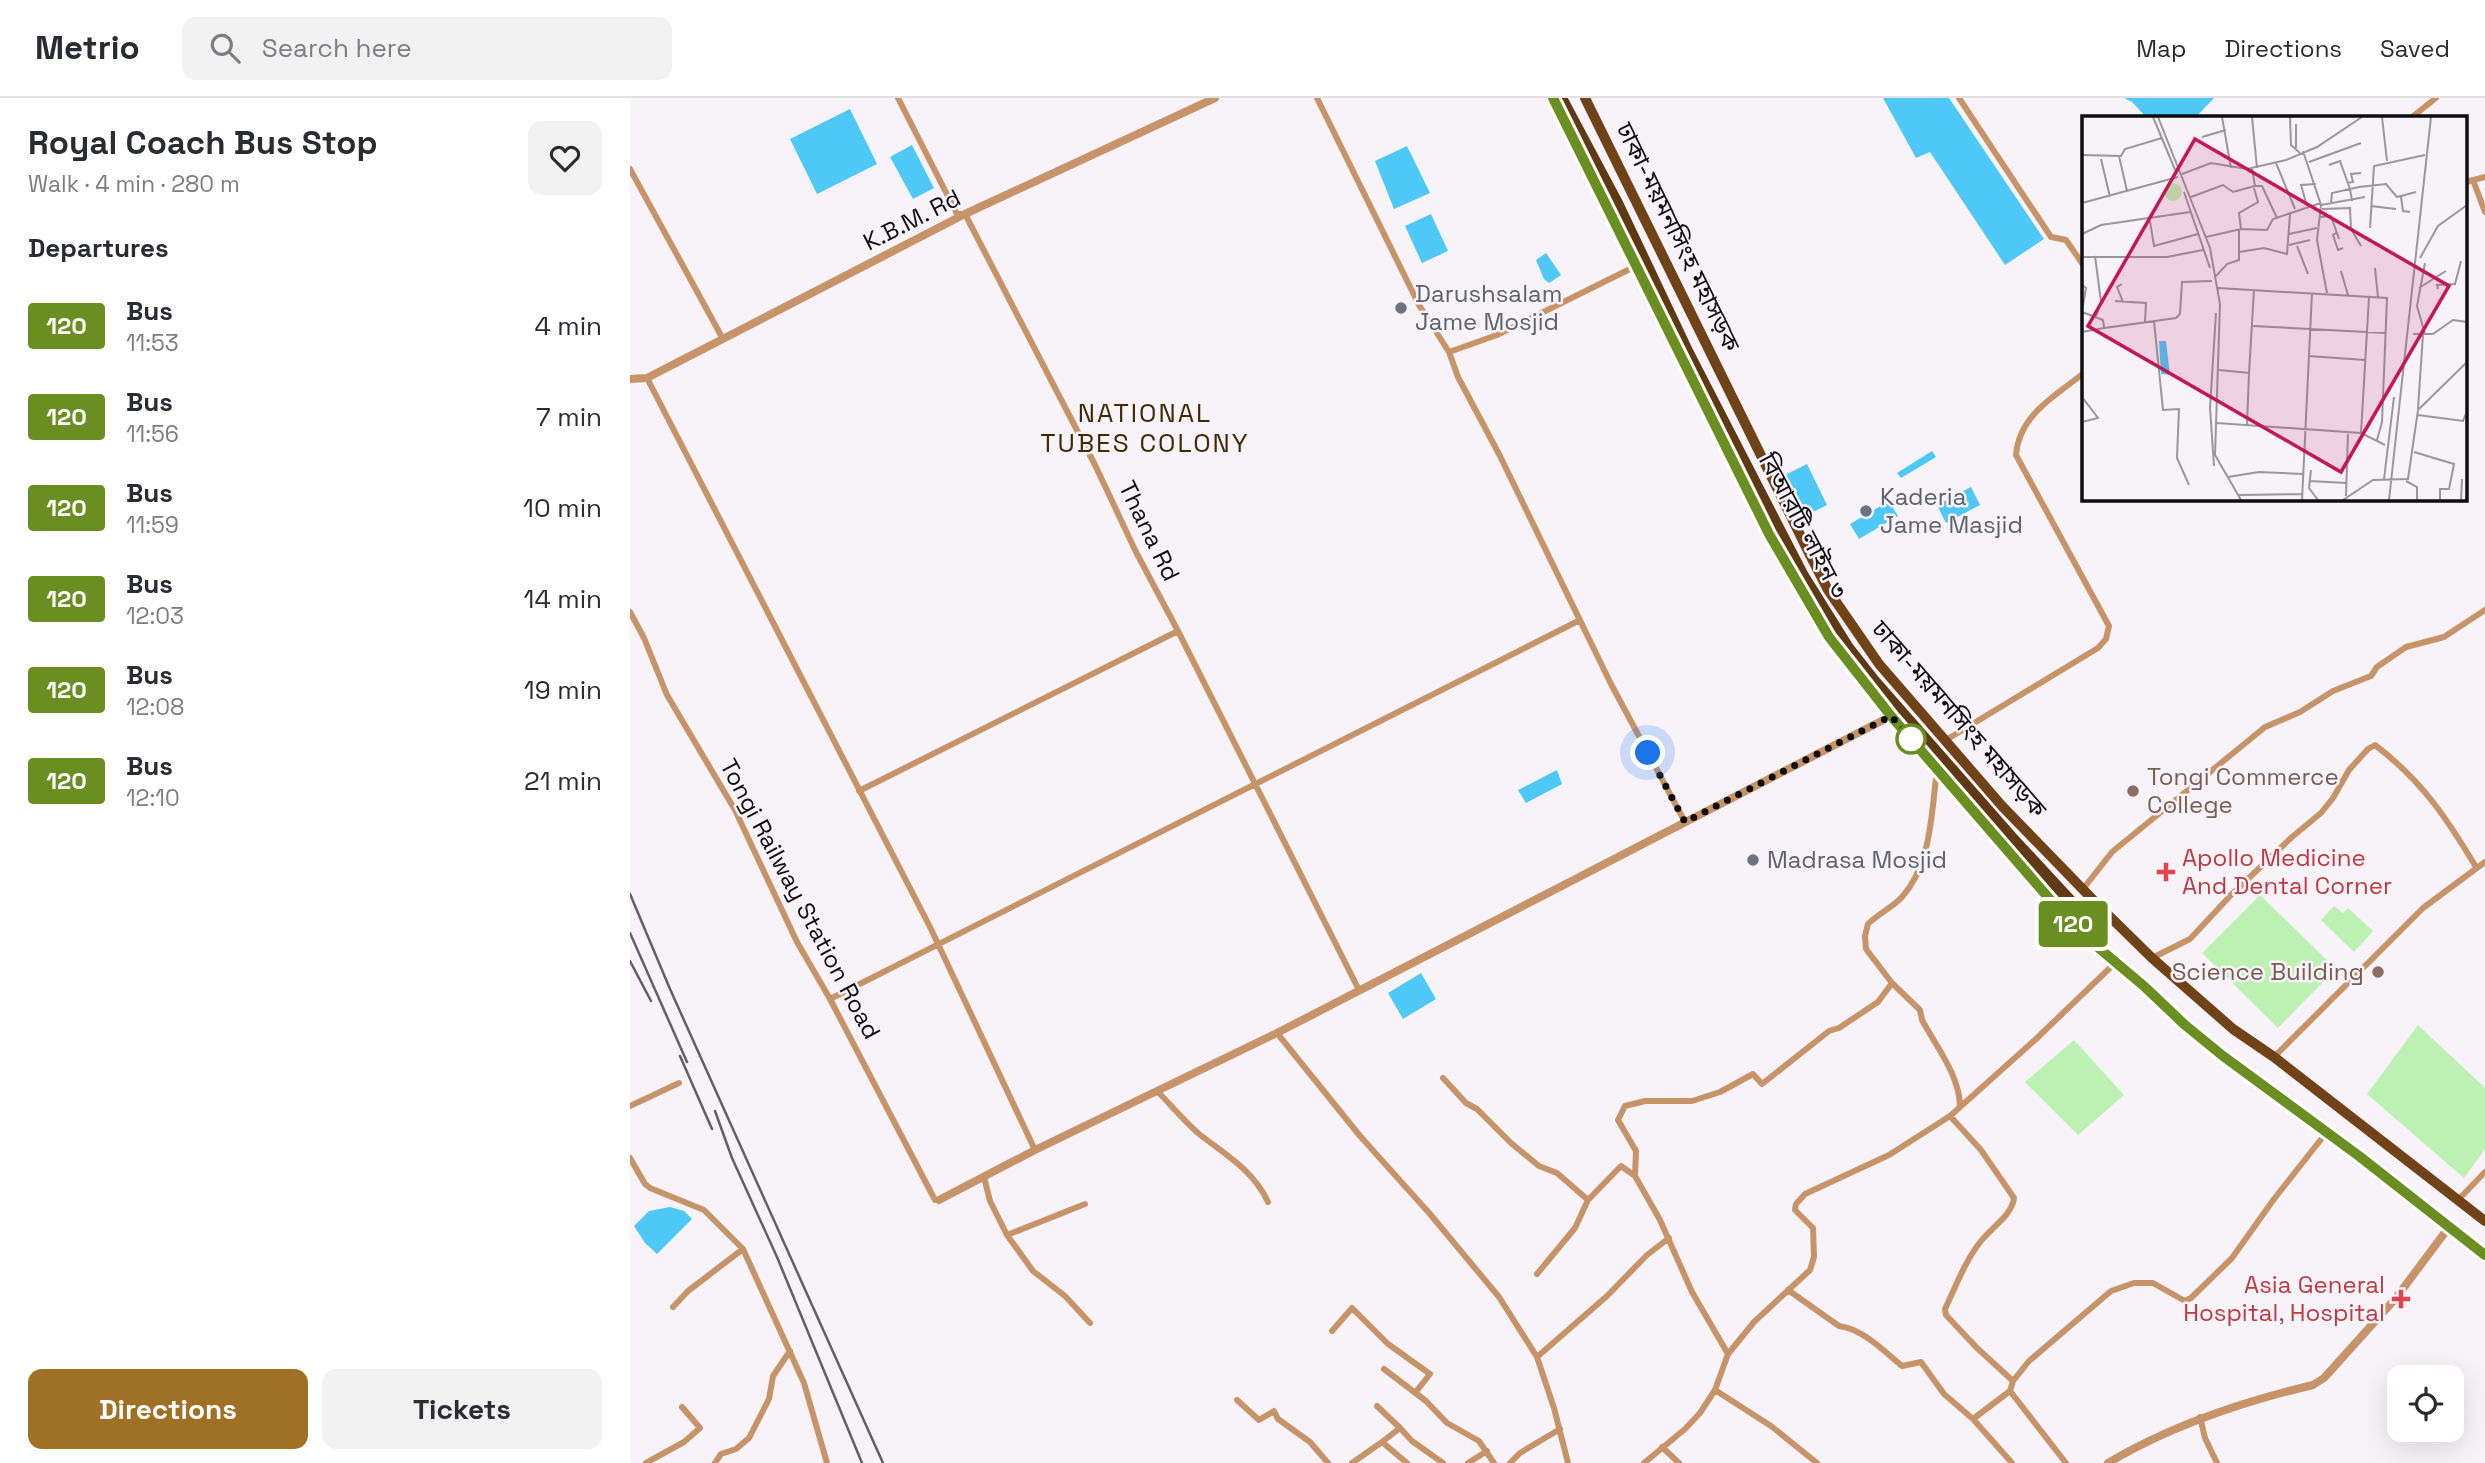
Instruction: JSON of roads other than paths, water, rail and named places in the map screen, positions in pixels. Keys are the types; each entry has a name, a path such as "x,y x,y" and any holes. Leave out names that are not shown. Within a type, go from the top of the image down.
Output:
{"highway":[{"name":"ঢাকা-ময়মনসিংহ মহাসড়ক","path":"1553,98 1769,534 1829,637 1891,716 2060,911 2115,963 2185,1025 2485,1255"},
{"name":"বিআরটি লাইন ৩","path":"1561,98 1617,203 1688,353 1823,611 1848,649 1874,681 2088,920"},
{"name":"ঢাকা-ময়মনসিংহ মহাসড়ক","path":"1585,98 1829,590 1879,664 2002,806 2152,958 2233,1029 2274,1057 2485,1222"}],"street":[{"name":"Thana Rd","path":"898,98 957,214 965,214 1096,467 1136,552 1359,989"},
{"name":"K.B.M. Rd","path":"630,379 647,378 965,214 1215,98"},
{"path":"1317,98 1419,305 1449,352 1458,377 1500,456 1611,684 1685,822"},
{"path":"1959,98 2051,237 2066,240 2082,263"},
{"path":"2413,116 2436,98"},
{"path":"630,169 723,339"},
{"path":"2485,177 2469,181 2485,212"},
{"path":"1449,352 1497,335 1636,266"},
{"path":"1946,740 2098,648 2106,639 2109,626 2016,455 2017,441 2028,419 2082,375"},
{"path":"647,378 939,944 1035,1150"},
{"path":"2083,888 2112,852 2265,727 2300,712 2333,691 2371,676 2377,667 2406,647 2444,637 2485,610"},
{"name":"Tongi Railway Station Road","path":"630,612 644,638 667,695 735,810 797,942 830,999 935,1200 939,1200"},
{"path":"830,999 1580,620"},
{"path":"859,791 1178,631"},
{"path":"939,1200 1035,1150 1277,1033 1891,716"},
{"path":"2152,958 2190,939 2231,895 2321,813 2349,770 2375,745 2402,766 2429,795 2476,867"},
{"path":"1937,769 1927,845 1917,875 1900,899 1867,924 1865,936 1866,949 1892,983 1920,1010 1922,1020 1955,1082 1960,1096 1960,1107"},
{"path":"2274,1057 2423,908 2485,862"},
{"path":"1644,1463 1700,1413 1715,1390 1728,1354 1754,1322 1810,1270 1814,1257 1813,1228 1796,1210 1796,1204 1805,1194 1889,1155 1950,1116 2115,963"},
{"path":"1635,1176 1636,1151 1618,1120 1625,1106 1645,1101 1692,1101 1720,1092 1753,1074 1762,1084 1829,1031 1839,1028 1878,1002 1892,983"},
{"path":"1277,1033 1360,1136 1499,1297 1537,1357 1568,1463"},
{"path":"1443,1078 1465,1103 1477,1108 1511,1143 1539,1166 1556,1172 1588,1200"},
{"path":"630,1106 679,1083"},
{"path":"1157,1091 1199,1133 1229,1154 1253,1177 1268,1202"},
{"path":"1950,1116 1980,1150 2014,1198 2013,1206 1981,1241 1966,1264 1945,1310 1946,1315 1976,1348 2013,1381"},
{"path":"1973,1419 2011,1391 2013,1381 2029,1361 2111,1291 2134,1283 2152,1283 2179,1299 2185,1301 2191,1298 2232,1258 2326,1133"},
{"path":"630,1158 645,1184 704,1210 743,1249 807,1394 827,1463"},
{"path":"1537,1274 1575,1228 1588,1200 1621,1166 1635,1176 1669,1238 1692,1292 1728,1354"},
{"path":"2458,1200 2485,1172"},
{"path":"984,1177 990,1201 1007,1235 1033,1271 1065,1296 1090,1323"},
{"path":"1007,1235 1085,1204"},
{"path":"2108,1463 2139,1445 2200,1417 2313,1385 2324,1378 2396,1298 2449,1227"},
{"path":"1537,1357 1607,1296 1647,1255 1669,1238"},
{"path":"673,1307 688,1291 743,1249"},
{"path":"1788,1290 1839,1326 1849,1328 1877,1345 1902,1366 1921,1362 1944,1394 1973,1419 2012,1463"},
{"path":"1332,1331 1352,1308 1388,1344 1430,1374 1415,1392"},
{"path":"715,1463 722,1454 749,1438 769,1399 773,1377 790,1351"},
{"path":"1384,1369 1415,1392 1447,1423 1474,1437 1494,1463"},
{"path":"1715,1390 1771,1426 1817,1463"},
{"path":"2011,1391 2066,1463"},
{"path":"1237,1401 1259,1420 1275,1411 1278,1419 1310,1442 1328,1463"},
{"path":"1377,1406 1412,1441 1443,1463"},
{"path":"646,1463 684,1442 700,1428 682,1407"},
{"path":"2200,1417 2205,1438 2217,1463"},
{"path":"1352,1463 1400,1428"},
{"path":"1510,1463 1532,1444 1560,1429"},
{"path":"1382,1442 1407,1463"},
{"path":"1662,1447 1679,1463"},
{"path":"1468,1463 1487,1451"}],"water":[{"path":"1883,98 1949,98 2044,239 2005,265 1930,152 1916,158"},
{"path":"2124,98 2214,98 2197,116 2145,116 2132,102"},
{"path":"850,109 877,164 817,194 790,139"},
{"path":"912,145 934,188 913,199 890,157"},
{"path":"1407,146 1430,193 1394,209 1375,161"},
{"path":"1431,214 1448,251 1422,263 1405,226"},
{"path":"1546,253 1561,275 1549,283 1544,279 1536,260"},
{"path":"1932,451 1936,457 1901,478 1897,473"},
{"path":"1807,464 1827,505 1799,519 1779,478"},
{"path":"1971,487 1980,505 1946,523 1937,505"},
{"path":"1889,501 1898,516 1859,539 1850,524"},
{"path":"1557,770 1562,784 1526,803 1518,790"},
{"path":"1421,973 1436,999 1403,1019 1388,993"},
{"path":"670,1207 684,1211 692,1219 657,1254 645,1243 634,1226 649,1211"}],"railway":[{"path":"630,894 883,1463"},
{"path":"630,933 687,1062"},
{"path":"630,961 651,1001"},
{"path":"680,1056 712,1129"},
{"path":"715,1111 732,1158 777,1257 862,1463"}],"place":[{"name":"Darushsalam Jame Mosjid","path":"1401,308"},
{"name":"Kaderia Jame Masjid","path":"1866,511"},
{"name":"Tongi Commerce College","path":"2133,791"},
{"name":"Madrasa Mosjid","path":"1753,860"},
{"name":"Apollo Medicine And Dental Corner","path":"2166,872"},
{"name":"Science Building","path":"2378,972"},
{"name":"Asia General Hospital, Hospital","path":"2401,1299"}],"district":[{"name":"NATIONAL TUBES COLONY","path":"1145,428"}]}
